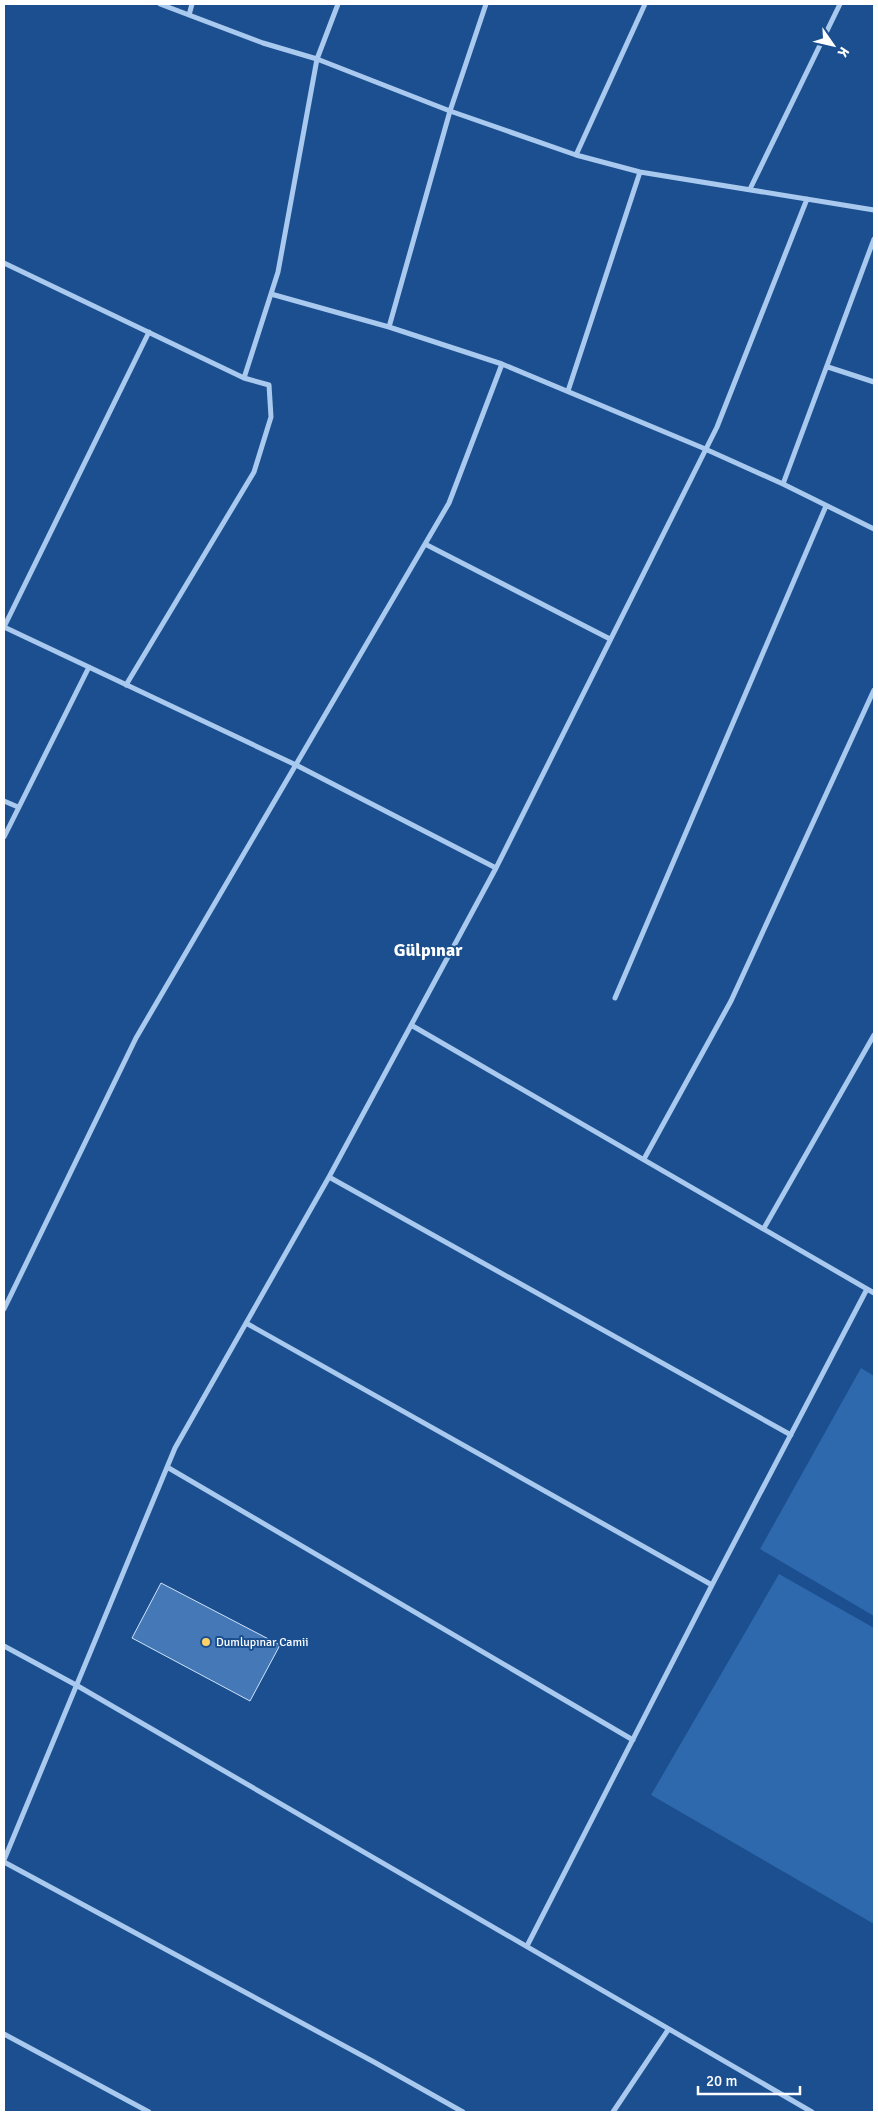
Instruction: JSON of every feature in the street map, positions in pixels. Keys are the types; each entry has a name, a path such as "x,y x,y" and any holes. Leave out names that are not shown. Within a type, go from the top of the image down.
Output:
{"street":[{"path":"160,4 262,43 318,60 450,111 576,155 640,172 874,210"},
{"path":"189,15 192,4"},
{"path":"244,378 278,272 318,60 338,4"},
{"path":"389,327 450,111 486,4"},
{"path":"576,155 645,4"},
{"path":"750,189 840,4"},
{"path":"568,390 640,172"},
{"path":"463,2112 366,2057 4,1861 175,1448 329,1177 496,868 717,427 807,199"},
{"path":"783,484 874,239"},
{"path":"4,265 244,378 269,385 271,417 254,472 126,685"},
{"path":"271,294 389,327 502,364 706,449 783,484 874,529"},
{"path":"148,332 4,627 296,765 496,868"},
{"path":"4,1309 136,1038 449,503 502,364"},
{"path":"828,367 874,382"},
{"path":"615,998 826,506"},
{"path":"425,544 610,640"},
{"path":"4,837 89,667"},
{"path":"644,1159 731,1001 874,690"},
{"path":"4,801 18,807"},
{"path":"411,1025 874,1293"},
{"path":"764,1228 874,1035"},
{"path":"329,1177 791,1435"},
{"path":"528,1946 712,1585 868,1289"},
{"path":"246,1323 712,1585"},
{"path":"167,1467 633,1740"},
{"path":"4,1646 76,1685 812,2112"},
{"path":"613,2112 668,2030"},
{"path":"4,2034 149,2112"}],"shaded area":[{"path":"861,1368 874,1376 874,1616 760,1549"},
{"path":"779,1574 874,1628 874,1924 651,1795"}],"building":[{"name":"Dumlupınar Camii","path":"161,1583 280,1645 250,1701 132,1638"}],"place":[{"name":"Dumlupınar Camii","path":"206,1642"}],"district":[{"name":"Gülpınar","path":"428,950"}]}
